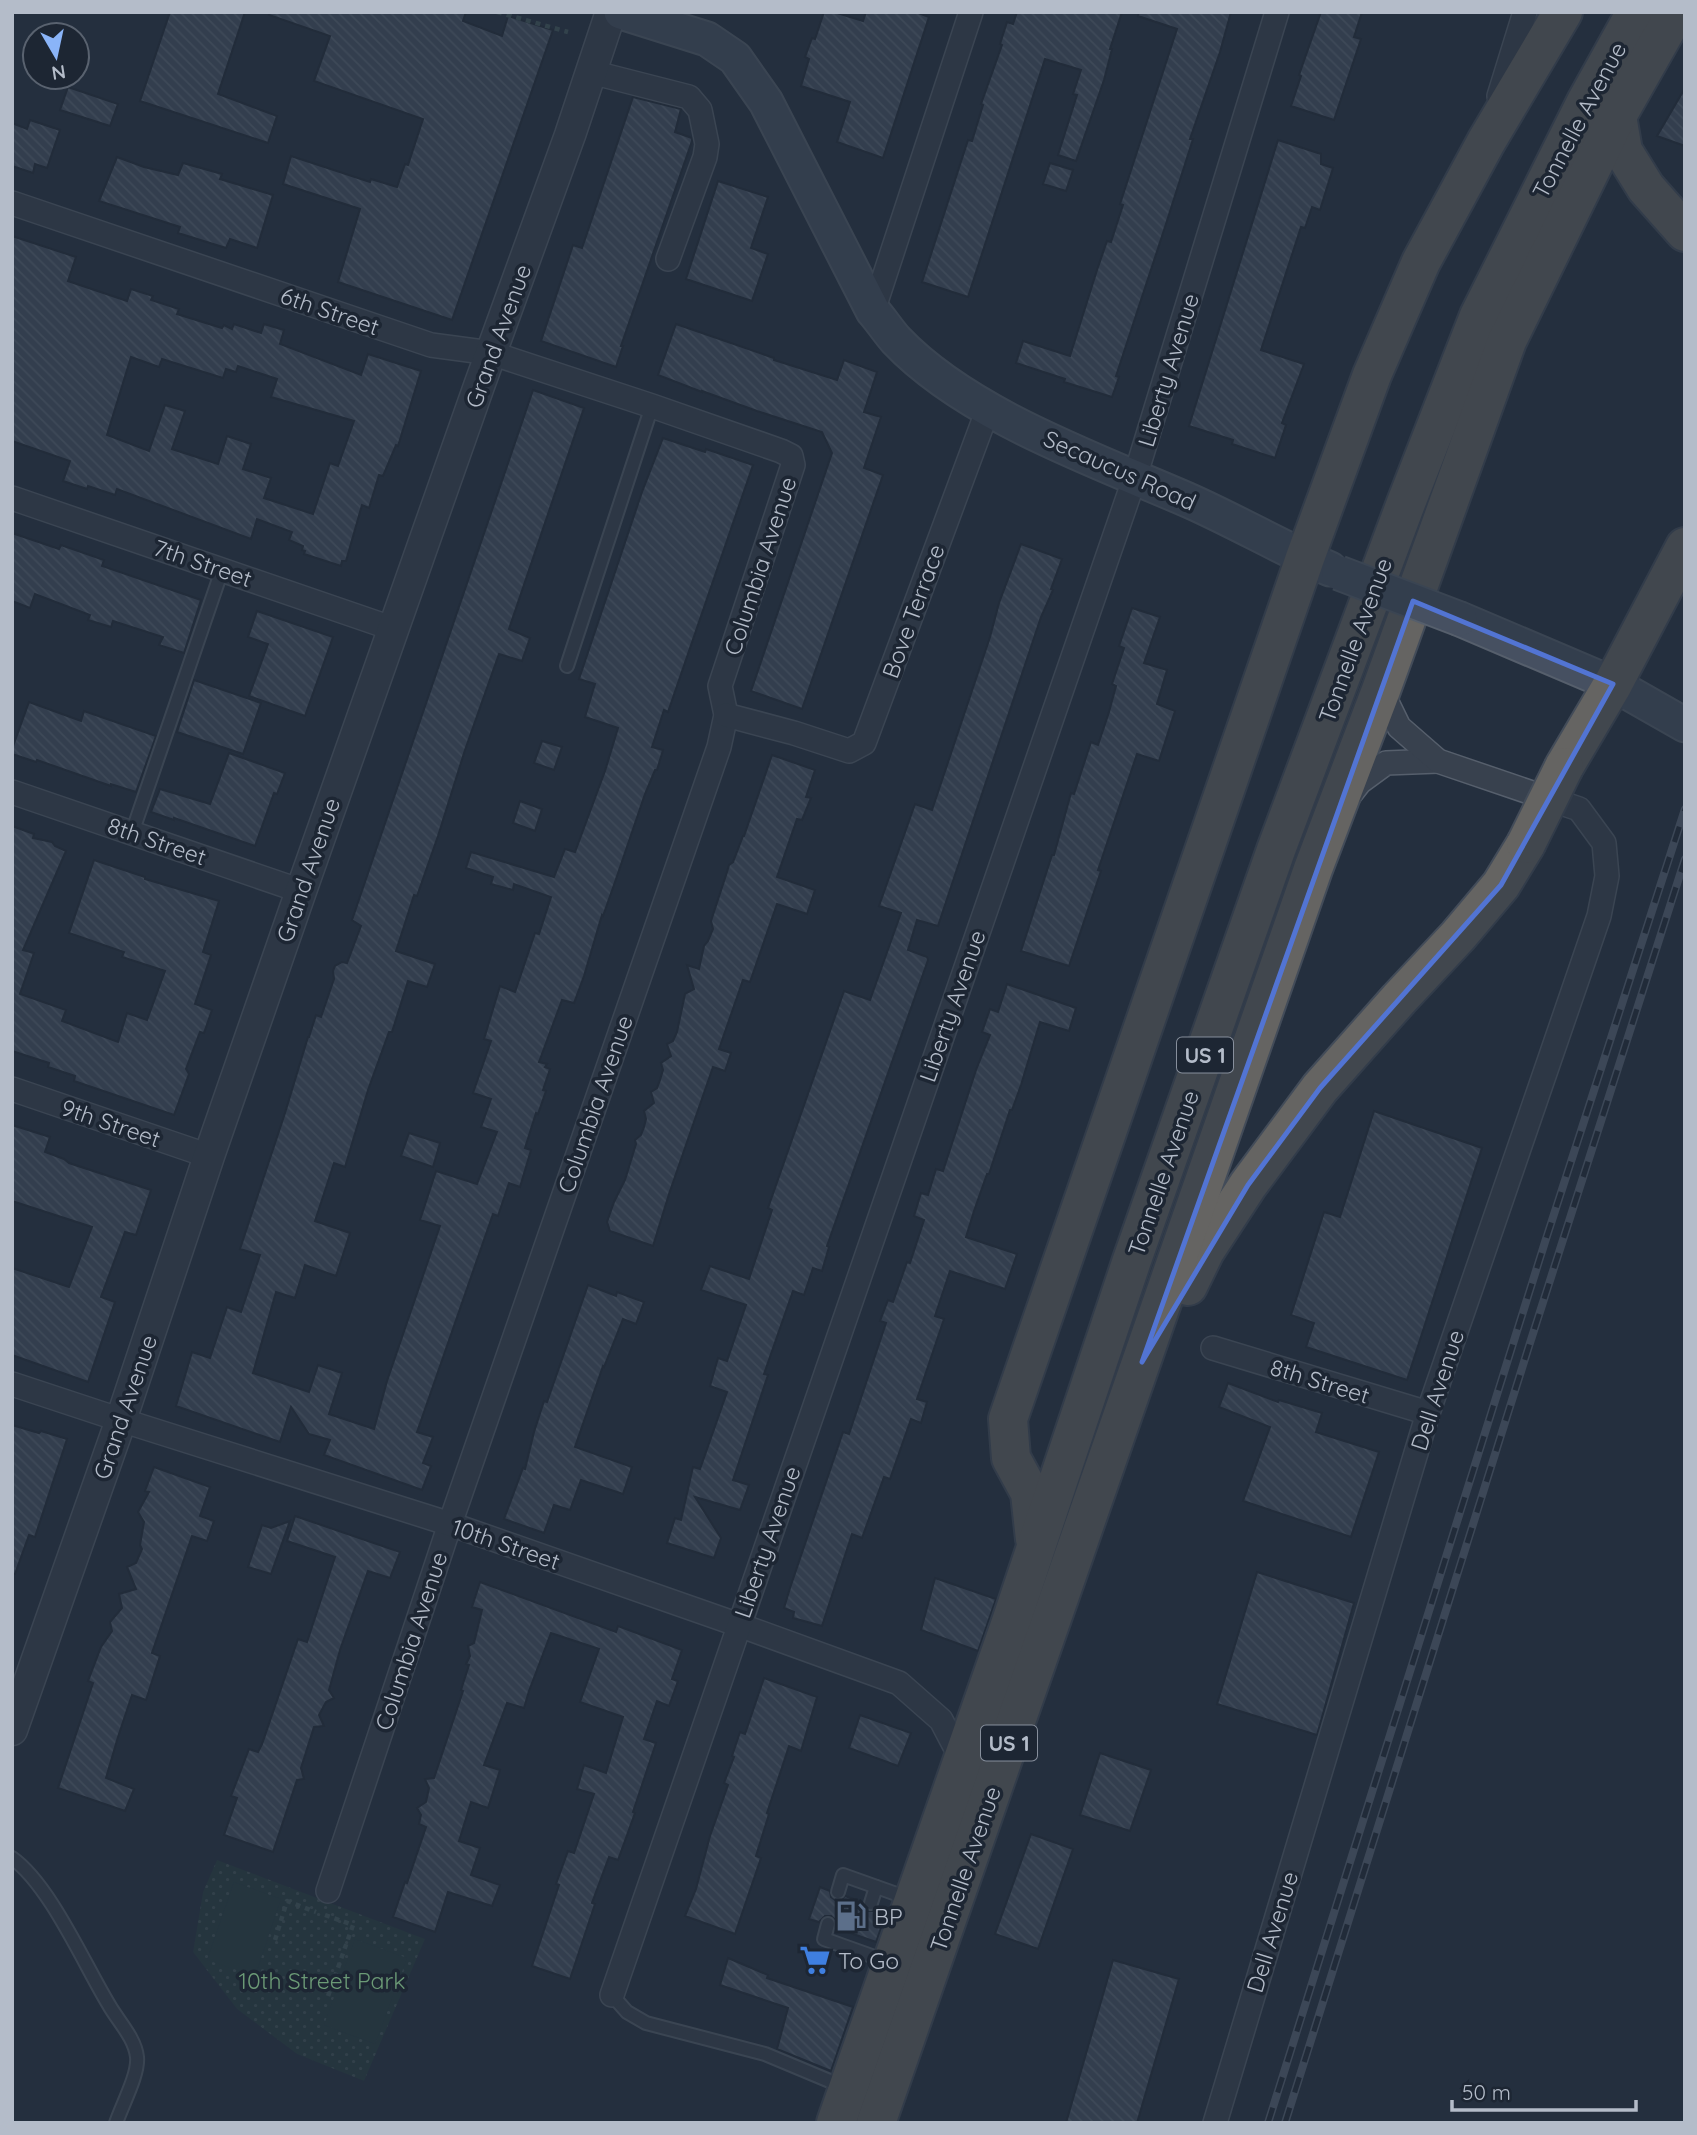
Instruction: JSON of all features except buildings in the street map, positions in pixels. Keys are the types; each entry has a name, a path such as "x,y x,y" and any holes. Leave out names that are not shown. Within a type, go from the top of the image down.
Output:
{"highway":[{"path":"1036,1548 1030,1493 1011,1458 1008,1419 1305,558 1371,375 1420,262 1486,142 1563,12"},
{"name":"Tonnelle Avenue","path":"842,2106 880,1977 926,1843 962,1760 1131,1263 1276,850 1425,453 1479,316 1586,102 1636,12"},
{"name":"Tonnelle Avenue","path":"876,2123 1334,814 1507,341 1617,116 1676,12"},
{"path":"1617,116 1623,152 1646,188 1685,232"},
{"path":"1142,1363 1172,1316 1205,1251 1248,1185 1320,1088 1492,895 1526,844 1564,767 1613,684 1685,547"}],"main road":[{"name":"Secaucus Road","path":"621,12 707,39 735,58 766,102 873,311 897,340 937,375 988,409 1073,451 1223,516 1339,573 1460,619 1613,684 1677,720"}],"street":[{"name":"Grand Avenue","path":"12,1730 21,1676 121,1420 301,891 562,159 611,12"},
{"path":"873,311 971,12"},
{"name":"Liberty Avenue","path":"612,1995 1135,477 1278,12"},
{"path":"1486,142 1525,12"},
{"path":"595,59 689,97 701,110 707,144 705,157 668,259"},
{"name":"6th Street","path":"12,203 431,345 491,354 652,406"},
{"name":"Columbia Avenue","path":"328,1891 450,1524 719,747 726,715 720,686 793,465 791,456 781,451 652,406"},
{"name":"Bove Terrace","path":"726,715 849,751 864,743 988,409"},
{"name":"7th Street","path":"12,498 394,629"},
{"name":"Dell Avenue","path":"1381,690 1399,727 1438,761"},
{"name":"Dell Avenue","path":"1215,2123 1428,1413 1599,916 1607,876 1604,843 1578,809 1438,761 1386,763 1360,782 1334,814"},
{"name":"8th Street","path":"12,792 301,891"},
{"name":"9th Street","path":"12,1089 209,1156"},
{"name":"8th Street","path":"1213,1348 1428,1413"},
{"name":"10th Street","path":"12,1384 450,1524 899,1683 941,1720 962,1760"}],"lane":[{"path":"567,666 652,406"},
{"path":"132,833 222,570"},
{"path":"12,1858 23,1865 39,1885 134,2045 137,2067 116,2123"},
{"path":"838,1892 843,1875 876,1887 904,1891 880,1977"},
{"path":"870,1903 876,1887"},
{"path":"828,1924 824,1939 854,1950 880,1977"},
{"path":"854,1950 859,1935"},
{"path":"612,1995 627,2012 646,2023 765,2054 842,2106"}],"path":[{"path":"497,12 568,32"},
{"path":"275,1940 288,1901 353,1925 327,1999"}],"highlighted area":[{"path":"1413,601 1613,684 1501,885 1320,1088 1248,1185 1142,1362"}],"green space":[{"name":"10th Street Park","path":"217,1860 425,1939 364,2081 297,2054 237,2009 193,1952 203,1892"},
{"path":"234,1882 281,1899 255,1976 207,1960"},
{"path":"355,1939 407,1958 375,2044 324,2025"}],"railway":[{"path":"1268,2123 1545,1242 1685,809"},
{"path":"1285,2123 1685,859"}],"place":[{"name":"BP","path":"851,1916"},
{"name":"To Go","path":"815,1960"}]}
